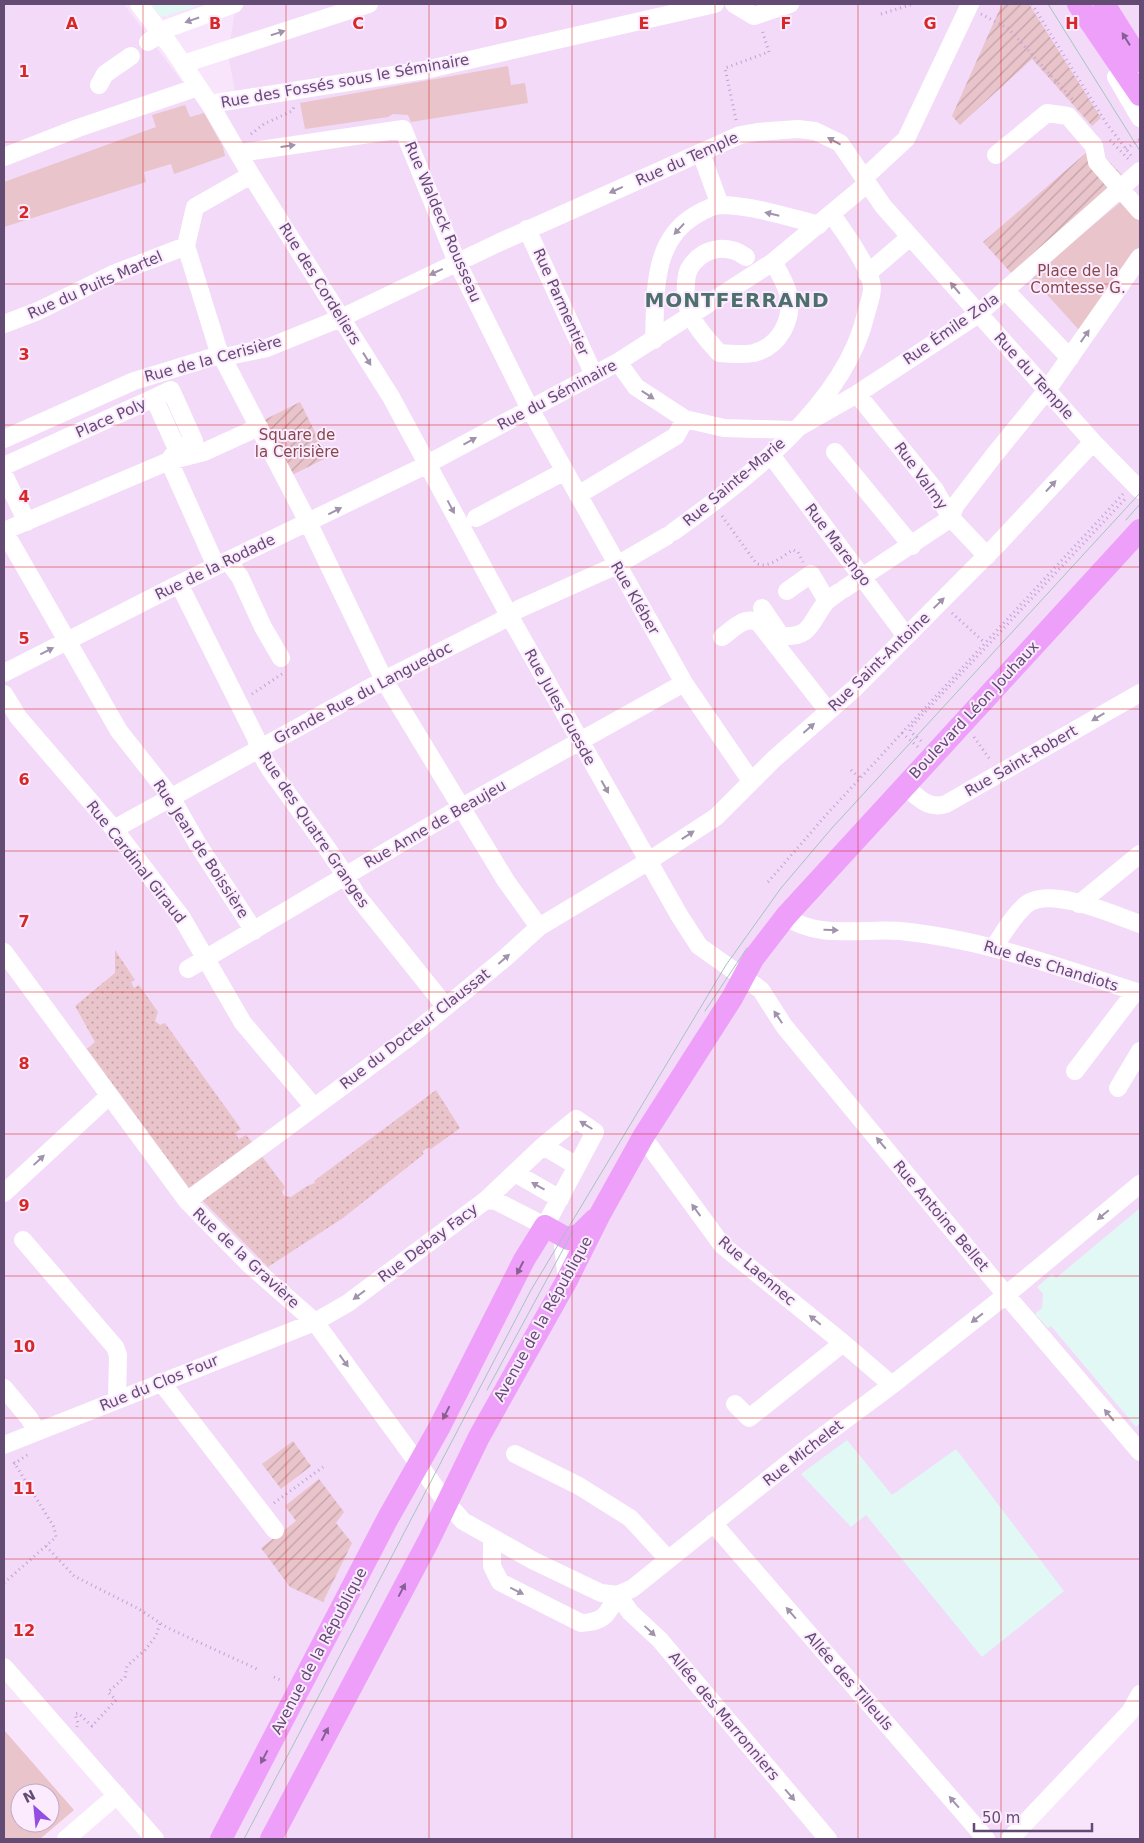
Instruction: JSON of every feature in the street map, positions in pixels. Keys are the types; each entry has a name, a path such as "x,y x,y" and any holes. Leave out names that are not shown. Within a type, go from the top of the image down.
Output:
{"main road":[{"path":"1076,4 1140,95"},
{"path":"1104,4 1140,61"},
{"name":"Boulevard Léon Jouhaux","path":"744,978 753,959 904,785 931,748 1140,530"},
{"name":"Avenue de la République","path":"271,1839 429,1540 479,1437 567,1280 598,1216 643,1137 744,978"},
{"name":"Avenue de la République","path":"221,1839 388,1518 419,1464 524,1260 554,1231 568,1239 580,1234 598,1216"}],"street":[{"name":"Rue des Cordeliers","path":"139,4 154,38 183,64 238,150 251,176 390,397 428,464"},
{"path":"183,64 369,4"},
{"name":"Rue des Fossés sous le Séminaire","path":"210,106 216,102 257,95 425,70 714,4"},
{"path":"734,4 754,16 790,4"},
{"name":"Rue du Séminaire","path":"428,464 618,362 654,340 773,262 826,220 906,139 970,4"},
{"path":"1076,4 1140,118"},
{"path":"154,38 230,6"},
{"path":"99,85 105,74 131,56"},
{"path":"4,157 78,128 198,87"},
{"path":"996,155 1046,114 1068,116 1094,146 1097,162 1121,187 1140,211"},
{"name":"Rue Waldeck Rousseau","path":"238,150 246,152 403,129 457,262 530,408"},
{"name":"Rue du Temple","path":"341,318 528,229 740,136 775,130 815,131 840,143 883,206 978,315 1048,390 1092,442 1137,486"},
{"path":"701,153 720,205"},
{"name":"Rue Émile Zola","path":"794,430 857,394 978,315 1140,171"},
{"path":"251,176 195,207 186,246 218,348 308,522 384,680 460,808 506,881 539,927"},
{"path":"654,340 656,282 664,251 670,239 689,218 703,210 720,205 826,220"},
{"name":"Rue Sainte-Marie","path":"510,617 526,605 617,565 670,534 712,504 771,455 831,388 848,364 864,324 872,287 857,251 826,220"},
{"name":"Rue Parmentier","path":"528,229 594,375"},
{"path":"867,274 910,237"},
{"name":"Rue du Puits Martel","path":"4,324 38,311 113,274 186,246"},
{"path":"746,257 737,251 719,247 707,253 689,270 686,285 688,319 719,353 754,353 771,345 789,320 790,305 788,293 773,262"},
{"path":"762,608 781,636 794,637 810,629 837,594 912,546 951,518 955,506 1048,390 1140,257"},
{"path":"1006,291 1070,358"},
{"name":"Rue de la Cerisière","path":"4,439 134,381 216,356 224,357 267,348 341,318"},
{"path":"618,362 636,387 685,419 724,428 794,430"},
{"name":"Rue Valmy","path":"857,394 935,490 951,518 987,556"},
{"name":"Place Poly","path":"4,466 154,398 173,455 222,564 240,577 263,628 281,658"},
{"name":"Rue Kléber","path":"530,408 684,682 751,781"},
{"path":"578,495 676,436 685,419"},
{"path":"4,531 173,455 208,451 259,427"},
{"name":"Rue Saint-Antoine","path":"647,862 716,817 751,781 854,689 987,556 1092,442"},
{"path":"835,452 912,546"},
{"name":"Rue Marengo","path":"771,455 906,636"},
{"name":"Rue de la Rodade","path":"4,673 179,584 428,464"},
{"name":"Rue Jules Guesde","path":"428,464 510,617 647,862 699,946"},
{"path":"476,518 565,472"},
{"path":"4,476 26,522"},
{"name":"Rue Jean de Boissière","path":"4,531 119,731 171,797 197,843 254,931"},
{"path":"787,591 811,574 837,594"},
{"name":"Rue des Quatre Granges","path":"179,584 256,738 258,748 282,786 346,876 357,896 446,1007"},
{"name":"Grande Rue du Languedoc","path":"114,830 258,748 384,680 510,617"},
{"path":"722,637 746,620 753,620 759,623 828,711"},
{"name":"Rue Anne de Beaujeu","path":"188,969 460,808 684,682"},
{"name":"Rue Saint-Robert","path":"904,785 920,799 937,807 999,774 1140,693"},
{"name":"Rue Cardinal Giraud","path":"4,694 46,752 114,830 182,918 243,1023 314,1107"},
{"path":"1079,904 1140,854"},
{"name":"Rue du Docteur Claussat","path":"187,1201 408,1038 539,927 647,862"},
{"path":"994,947 1021,911 1034,900 1042,898 1079,904 1140,924"},
{"name":"Rue des Chandiots","path":"797,909 816,930 901,931 994,947 1138,993"},
{"name":"Rue Antoine Bellet","path":"699,946 760,990 780,1020 1006,1295 1140,1452"},
{"name":"Rue de la Gravière","path":"4,952 187,1201 249,1264 315,1322 419,1464"},
{"path":"1075,1071 1138,993"},
{"path":"1118,1088 1140,1051"},
{"path":"4,1193 108,1096"},
{"path":"486,1200 543,1146 576,1119 595,1132 560,1199 554,1231 567,1280"},
{"name":"Rue Laennec","path":"643,1137 722,1245 843,1343 892,1386"},
{"path":"543,1146 577,1166"},
{"path":"515,1173 560,1199"},
{"name":"Rue Michelet","path":"618,1595 633,1588 811,1445 892,1386 1140,1184"},
{"name":"Rue Debay Facy","path":"315,1322 348,1303 486,1200 496,1201 554,1231"},
{"path":"23,1240 115,1346 118,1355 118,1400"},
{"name":"Rue du Clos Four","path":"8,1452 37,1432 315,1322"},
{"path":"735,1404 749,1418 843,1343"},
{"path":"161,1382 275,1530"},
{"path":"4,1388 29,1418 37,1432"},
{"path":"515,1454 579,1486 630,1518 668,1559"},
{"path":"419,1464 446,1502 463,1521 492,1538 601,1593 618,1595 607,1615 595,1622 581,1623 500,1582 492,1566 492,1538"},
{"name":"Allée des Tilleuls","path":"713,1523 986,1839"},
{"name":"Allée des Marronniers","path":"618,1595 630,1612 660,1640 828,1839"},
{"path":"4,1667 155,1839"},
{"path":"1010,1839 1135,1716 1140,1694"},
{"path":"66,1839 116,1795"}],"path":[{"path":"881,14 912,4"},
{"path":"1032,4 1106,123 1136,161 1133,165 1106,136"},
{"path":"740,136 725,68 769,52 757,15"},
{"path":"994,20 1009,29 1075,102"},
{"path":"238,150 264,124 292,111 296,103"},
{"path":"1126,149 1140,138"},
{"path":"768,882 860,778 985,643 1137,486"},
{"path":"931,748 914,736 910,731 911,727 1137,486"},
{"path":"712,504 760,566 768,565 792,550 798,552 811,574"},
{"path":"940,602 985,643"},
{"path":"239,703 288,670 281,658"},
{"path":"902,733 921,750 931,748"},
{"path":"973,734 999,774"},
{"path":"851,770 860,778"},
{"path":"4,1583 56,1537 54,1527 8,1452"},
{"path":"262,1513 323,1467"},
{"path":"46,1546 74,1576 139,1608 160,1623 259,1670"},
{"path":"73,1732 78,1723 75,1714 78,1713 92,1726 116,1700 108,1692 125,1677 127,1666 145,1650 156,1636 160,1623"}],"shaded area":[{"path":"4,4 124,4 200,106 238,106 228,55 235,10 241,4 1140,4 1140,1694 1010,1839 157,1839 4,1668"},
{"path":"151,4 204,4 161,17"},
{"path":"1140,1208 1140,1423 1136,1427 1051,1326 1048,1328 1035,1314 1042,1308 1043,1294 1037,1287 1052,1274 1056,1278"},
{"path":"847,1440 892,1495 956,1449 1064,1591 982,1657 866,1515 851,1527 801,1474"}],"green space":[{"path":"1002,4 1029,4 1101,118 1092,126 1032,59 960,125 952,116"},
{"path":"508,66 511,85 525,83 528,103 411,122 408,115 393,114 388,117 305,129 300,103"},
{"path":"185,105 190,117 204,113 223,147 225,156 174,174 171,164 144,172 146,182 4,227 4,182 156,127 152,115"},
{"path":"1094,146 1124,177 1013,275 983,242"},
{"name":"Place de la Comtesse G.","path":"1123,200 1140,220 1140,247 1080,331 1031,277"},
{"name":"Square de la Cerisière","path":"300,402 327,456 290,476 262,421"},
{"path":"115,950 135,980 131,982 134,988 139,985 158,1012 155,1021 160,1025 165,1023 241,1129 235,1133 239,1139 246,1135 252,1142 189,1188 87,1049 95,1042 75,1006 115,973"},
{"path":"436,1090 460,1128 431,1149 429,1147 422,1152 424,1154 343,1218 268,1267 200,1198 261,1155 285,1187 282,1192 284,1196 291,1197 315,1183 314,1181"},
{"path":"293,1441 311,1466 281,1489 262,1464"},
{"path":"319,1479 344,1512 336,1523 352,1543 323,1602 290,1587 261,1548 296,1521 285,1506"},
{"path":"4,1730 50,1783 10,1783 10,1833 47,1833 40,1839 4,1839"},
{"path":"60,1794 74,1810 60,1822"}],"tram line":[{"path":"1048,4 1140,151"},
{"path":"244,1839 531,1290 726,965 781,888 832,828 1140,493"},
{"path":"1126,520 1140,504"},
{"path":"705,1011 747,948"},
{"path":"487,1390 573,1231"}],"district":[{"name":"MONTFERRAND","path":"737,300"}]}
